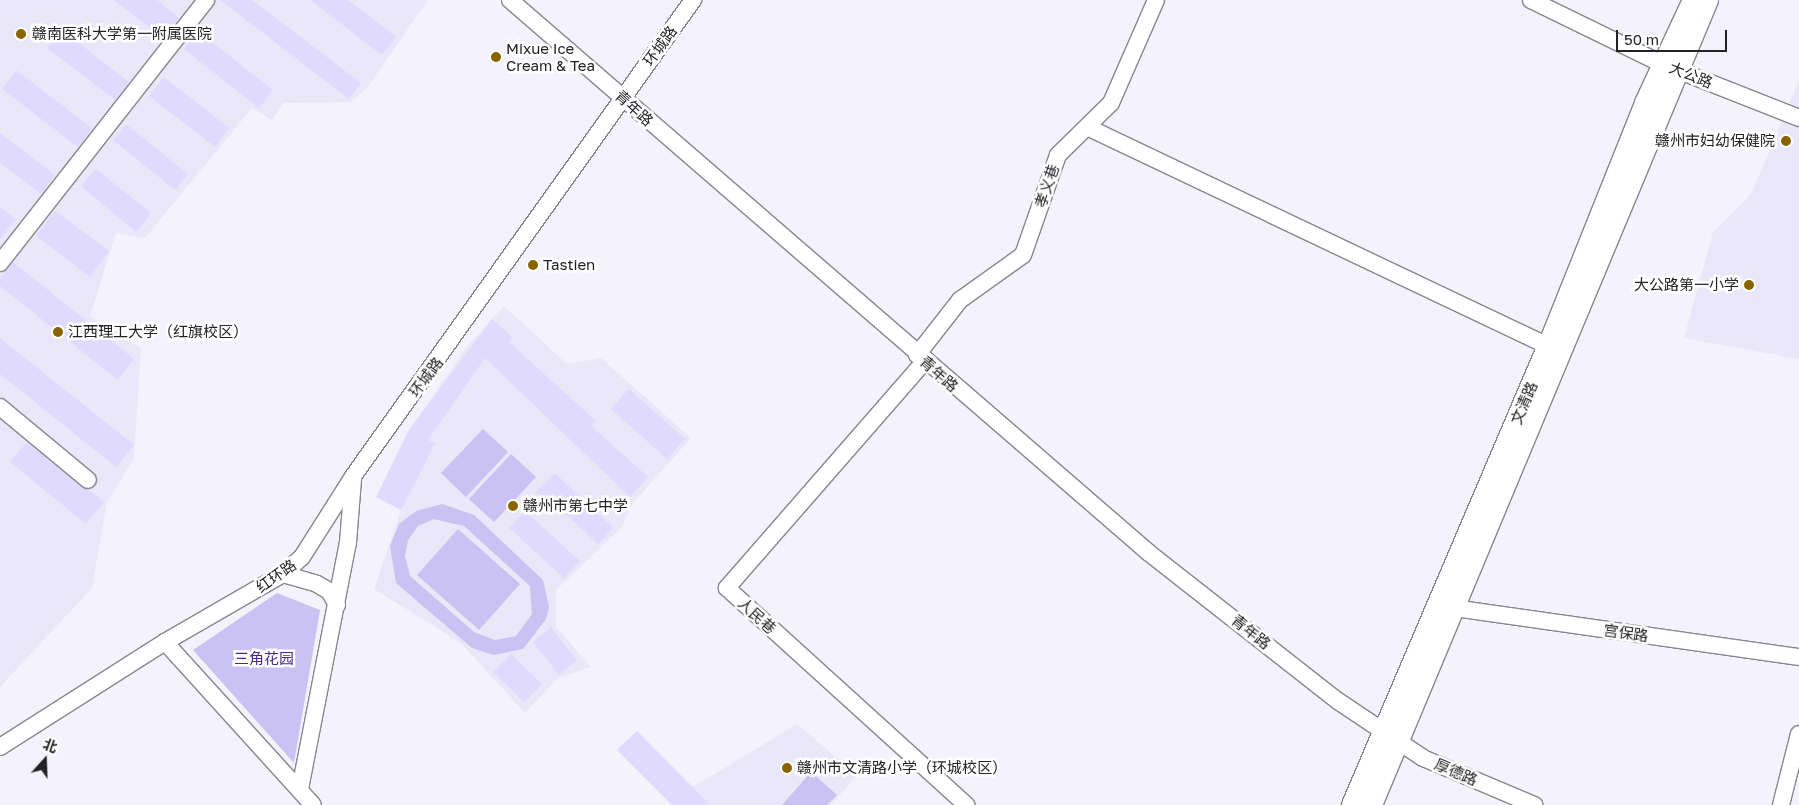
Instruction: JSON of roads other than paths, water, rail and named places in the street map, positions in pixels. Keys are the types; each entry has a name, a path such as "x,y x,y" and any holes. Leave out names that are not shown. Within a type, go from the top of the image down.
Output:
{"main road":[{"name":"文清路","path":"1372,805 1454,608 1670,67 1693,0"},
{"name":"文清路","path":"1352,805 1548,346 1670,67 1708,0"}],"street":[{"path":"0,263 206,0"},
{"name":"青年路","path":"510,0 1148,553 1383,731"},
{"name":"环城路","path":"300,789 337,605 354,475 693,0"},
{"name":"孝义巷","path":"921,358 960,300 1023,255 1058,155 1111,103 1156,0"},
{"name":"大公路","path":"1531,0 1670,67 1799,118"},
{"path":"1087,126 1548,346"},
{"name":"人民巷","path":"921,358 727,588 966,805"},
{"path":"0,407 88,480"},
{"name":"红环路","path":"0,747 165,642 283,574 308,550 354,475"},
{"path":"283,574 317,584 329,591 337,605"},
{"name":"宫保路","path":"1454,608 1799,656"},
{"path":"165,642 313,805"},
{"name":"红环路","path":"0,735 136,650 165,642"},
{"name":"厚德路","path":"1383,731 1423,758 1534,805"},
{"path":"1781,805 1799,734"}],"place":[{"name":"赣南医科大学第一附属医院","path":"21,34"},
{"name":"Mixue Ice Cream & Tea","path":"496,57"},
{"name":"赣州市妇幼保健院","path":"1786,141"},
{"name":"Tastien","path":"533,265"},
{"name":"大公路第一小学","path":"1749,285"},
{"name":"江西理工大学（红旗校区）","path":"58,332"},
{"name":"赣州市第七中学","path":"513,506"},
{"name":"赣州市文清路小学（环城校区）","path":"787,768"}],"park label":[{"name":"三角花园","path":"264,659"}]}
